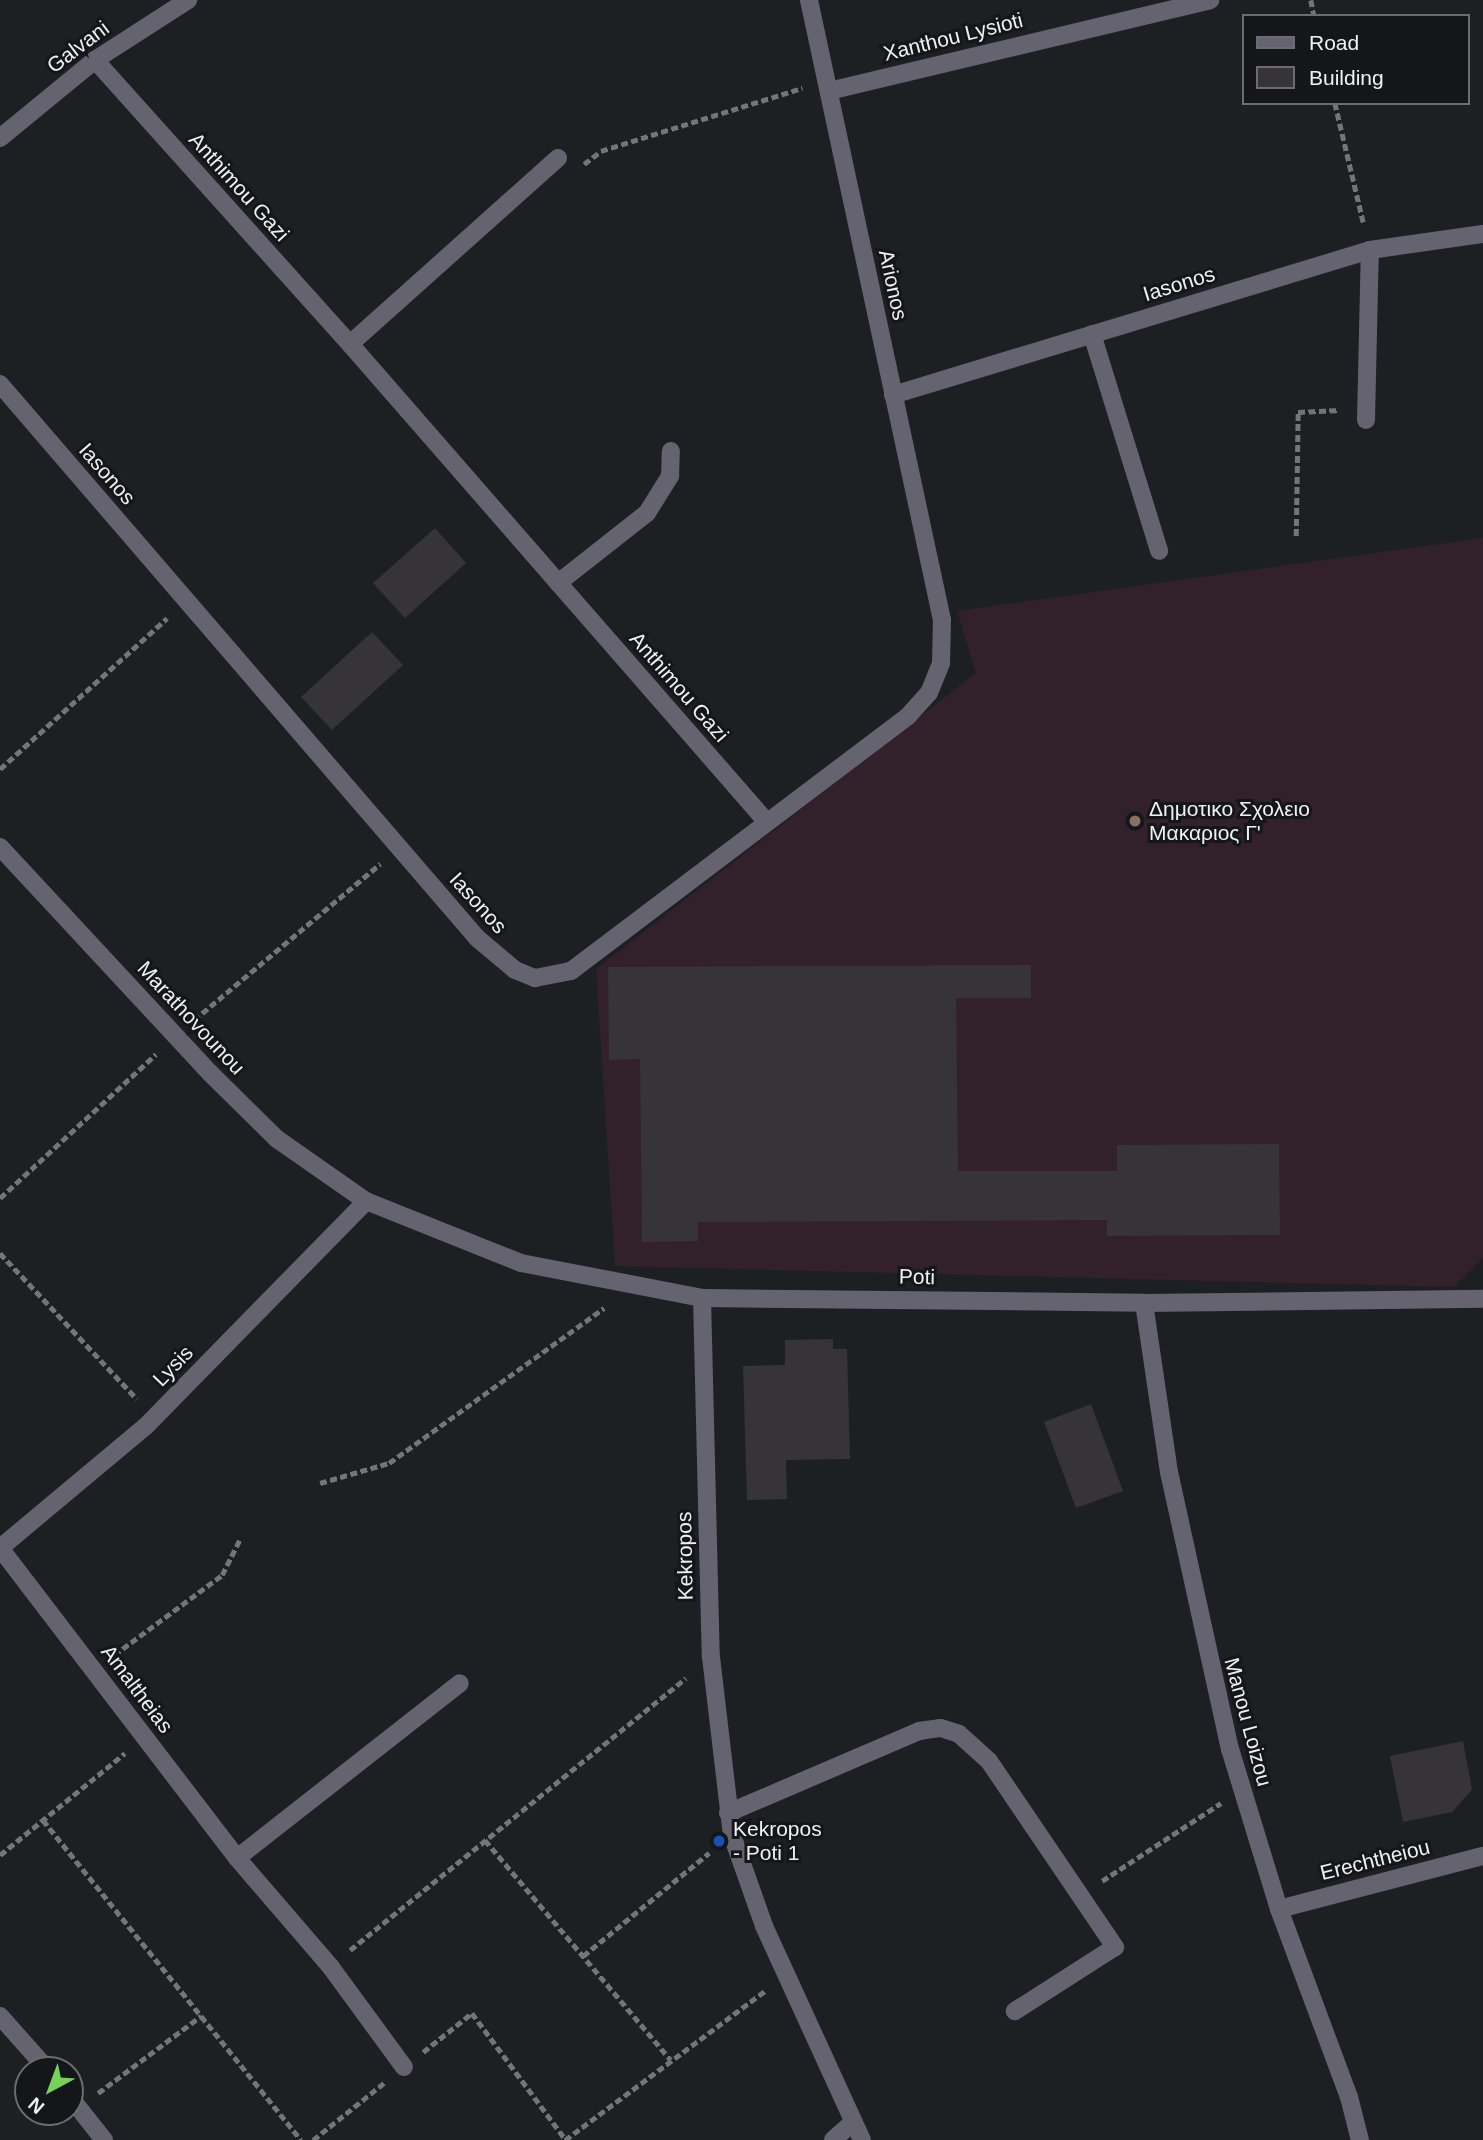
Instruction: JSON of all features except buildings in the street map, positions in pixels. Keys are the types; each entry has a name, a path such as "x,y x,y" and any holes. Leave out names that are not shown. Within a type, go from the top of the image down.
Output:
{"street":[{"name":"Galvani","path":"0,138 95,60 188,0"},
{"name":"Arionos","path":"809,0 933,580"},
{"name":"Xanthou Lysioti","path":"828,86 1145,7 1210,0"},
{"name":"Anthimou Gazi","path":"95,60 350,344 766,821"},
{"path":"350,344 558,158"},
{"name":"Iasonos","path":"893,395 1370,250 1483,234"},
{"path":"1366,415 1370,250"},
{"path":"1092,334 1159,551"},
{"name":"Iasonos","path":"0,384 477,938 515,970 535,978 571,971 908,716 929,693 943,648 933,580"},
{"path":"558,583 647,513 670,476 671,451"},
{"name":"Marathovounou","path":"0,847 267,1129 366,1201"},
{"name":"Poti","path":"366,1201 521,1263 702,1298 1144,1303 1483,1299"},
{"name":"Lysis","path":"0,1548 155,1418 366,1201"},
{"name":"Kekropos","path":"702,1298 711,1657 732,1835 786,1975 862,2140"},
{"name":"Manou Loizou","path":"1144,1303 1169,1472 1209,1663 1242,1788 1279,1909 1349,2097 1360,2140"},
{"name":"Amaltheias","path":"0,1548 237,1858 330,1966 404,2067"},
{"path":"237,1858 460,1683"},
{"path":"728,1813 919,1731 941,1728 959,1734 989,1761 1115,1947 1015,2011"},
{"name":"Erechtheiou","path":"1279,1909 1483,1856"},
{"path":"0,2016 36,2056"},
{"path":"84,2115 104,2140"},
{"path":"833,2140 853,2122"}],"path":[{"path":"581,166 601,151 828,86"},
{"path":"1335,105 1370,250"},
{"path":"1296,536 1298,412 1366,415"},
{"path":"0,769 186,601"},
{"path":"0,1253 155,1418"},
{"path":"320,1483 389,1463 636,1285"},
{"path":"94,1671 222,1575 240,1539"},
{"path":"330,1966 711,1657"},
{"path":"0,1856 144,1737"},
{"path":"1080,1895 1242,1788"},
{"path":"43,1820 301,2140"},
{"path":"583,1956 732,1835"},
{"path":"485,1840 671,2060"},
{"path":"472,2013 566,2140 786,1975"},
{"path":"84,2095 201,2016"}],"shaded area":[{"name":"Δημοτικο Σχολειο Μακαριος Γ'","path":"1483,538 1483,1258 1454,1287 615,1266 596,969 976,673 957,611"}],"place":[{"name":"Δημοτικο Σχολειο Μακαριος Γ'","path":"1135,821"},
{"name":"Kekropos - Poti 1","path":"719,1841"}]}
